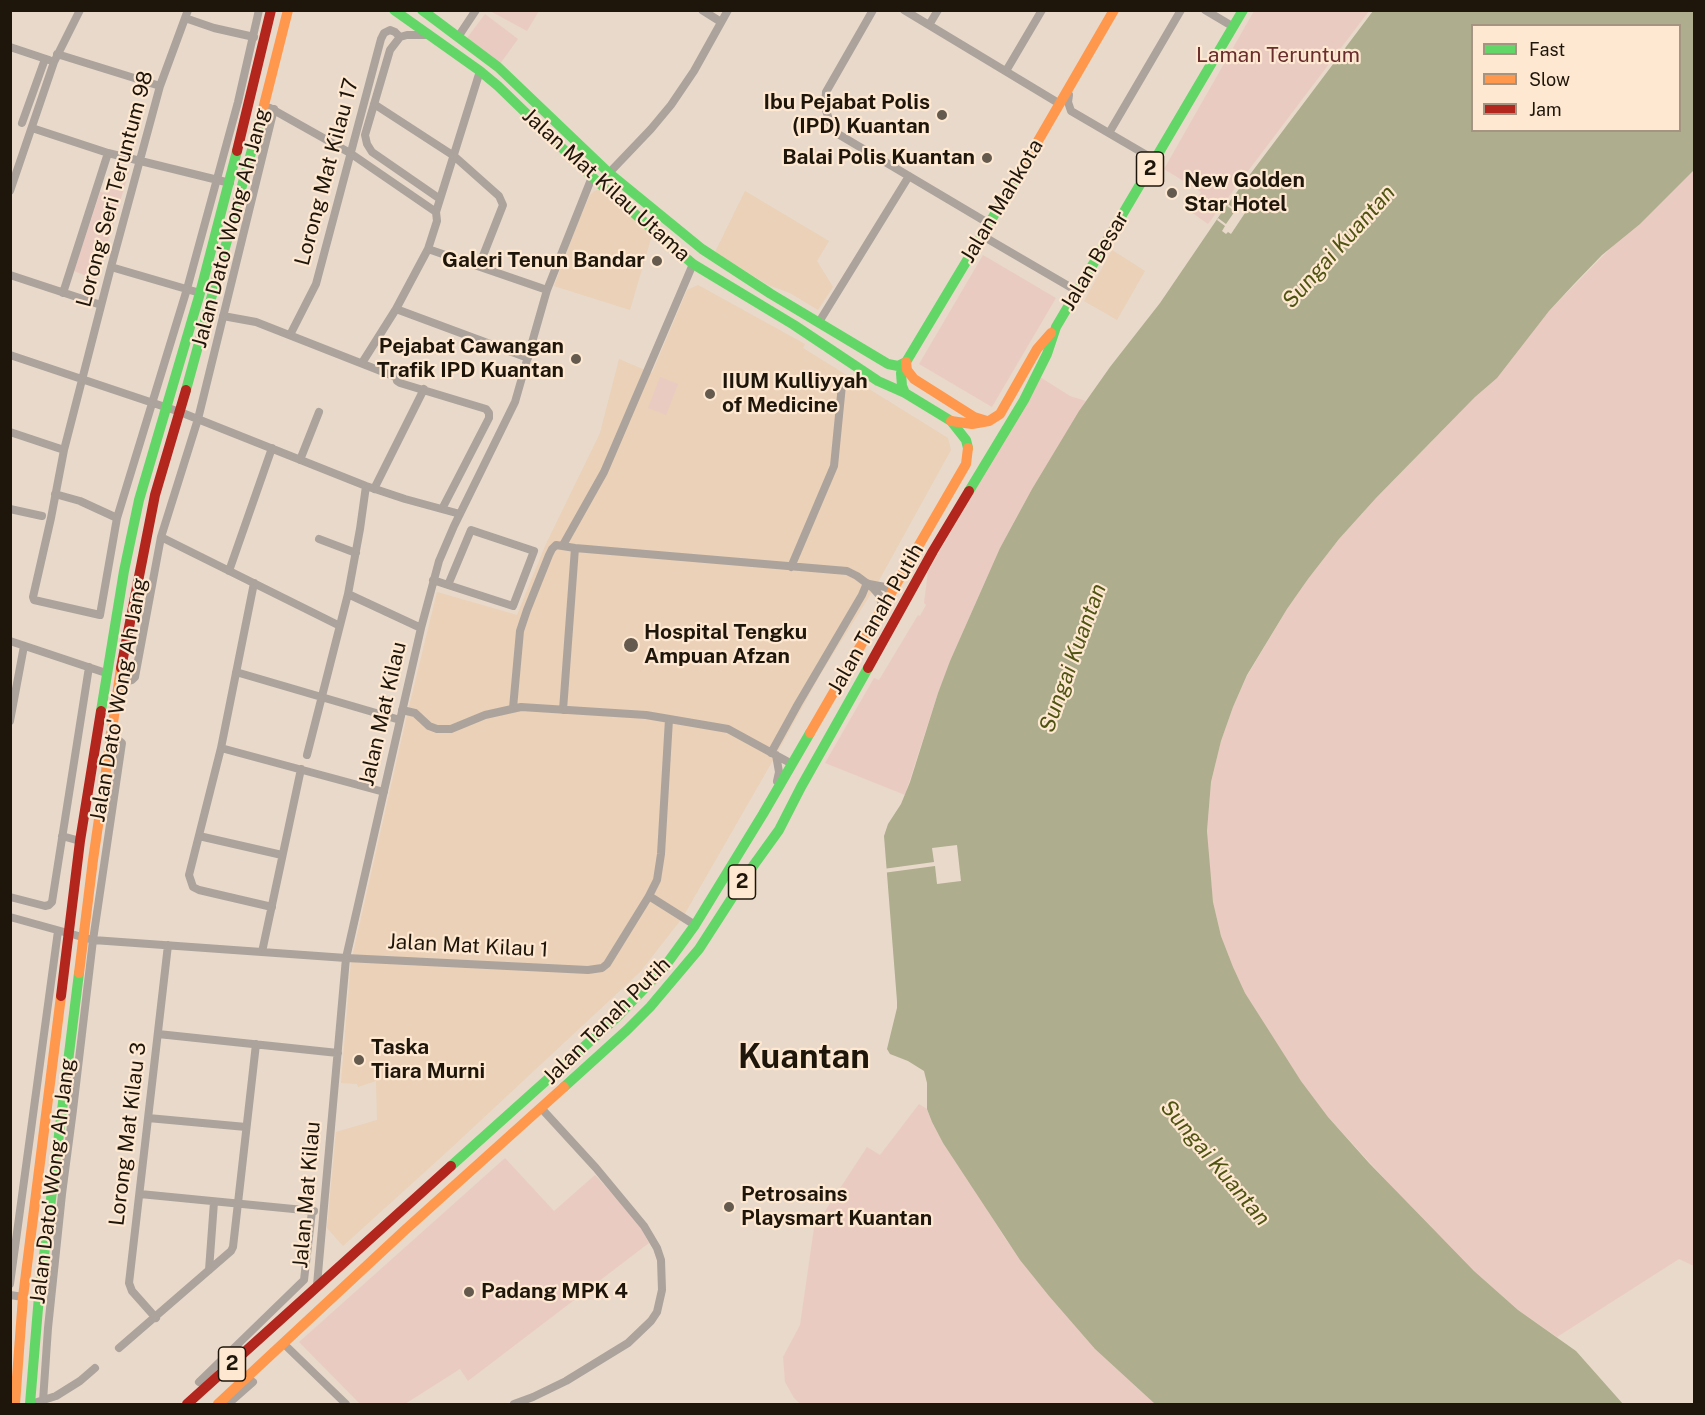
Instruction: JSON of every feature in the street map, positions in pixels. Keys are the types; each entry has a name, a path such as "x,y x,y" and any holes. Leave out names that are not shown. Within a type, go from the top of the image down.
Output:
{"main road":[{"name":"Jalan Dato' Wong Ah Jang","path":"15,1404 22,1298 63,932 124,571 139,500 230,183 271,10"},
{"name":"Jalan Dato' Wong Ah Jang","path":"31,1404 36,1326 56,1195 88,938 93,860 118,683 155,495 269,107 288,10"},
{"name":"Jalan Mat Kilau Utama","path":"394,10 498,86 592,177 693,264 794,325 878,381 905,393 951,421"},
{"name":"Jalan Mat Kilau Utama","path":"422,10 498,67 609,173 702,249 888,364"},
{"name":"Jalan Mahkota","path":"905,393 901,374 906,362 1114,10"},
{"name":"Jalan Besar","path":"992,453 1042,365 1056,327 1242,10"},
{"path":"794,325 803,321 803,313"},
{"path":"951,421 972,424 989,421 1000,414 1037,349 1056,327"},
{"path":"888,364 896,367 906,362 907,370 914,379 974,417 989,421"},
{"path":"878,381 888,375 890,369 888,364"},
{"name":"Jalan Tanah Putih","path":"187,1404 616,1018 663,969 695,925 763,814 960,474 968,457 966,440 951,421"},
{"name":"Jalan Tanah Putih","path":"218,1404 250,1380 284,1344 405,1230 627,1030 685,967 779,830 915,585 992,453"},
{"path":"896,620 892,592 915,585"},
{"path":"763,814 788,783 795,780 801,787"}],"street":[{"path":"11,187 56,58 80,10"},
{"path":"124,571 109,564 117,518 188,289 238,102 259,10"},
{"path":"458,37 476,10"},
{"path":"702,10 722,22"},
{"path":"609,173 671,105 694,71 728,10"},
{"path":"873,10 826,92 827,116 833,129 988,223"},
{"path":"904,10 1060,104"},
{"path":"929,25 938,10"},
{"path":"1006,71 1042,10"},
{"path":"1109,133 1181,10"},
{"path":"1205,10 1232,26"},
{"path":"187,14 214,28 254,37"},
{"name":"Lorong Seri Teruntum 98","path":"109,564 100,615 33,599 64,450 111,267 160,86 187,14"},
{"name":"Lorong Mat Kilau 17","path":"290,335 316,284 381,39 384,33 390,30 400,37"},
{"path":"429,35 400,37 390,50 365,135 372,152 440,199"},
{"path":"10,47 45,59 56,58 160,86"},
{"path":"22,123 45,59"},
{"path":"363,363 396,309 428,249 437,221 436,212 480,71"},
{"path":"1070,87 1068,102 1071,111 1155,160"},
{"path":"238,102 249,105"},
{"path":"374,104 454,156 499,196 503,205 479,266"},
{"path":"118,683 132,680 135,676 161,537 198,419 269,107 350,153 436,212"},
{"path":"32,128 108,153 230,183"},
{"path":"63,293 108,153"},
{"path":"819,322 909,176"},
{"name":"Jalan Mat Kilau","path":"317,1287 346,958 421,628 440,561 460,514 515,402 547,290 592,177"},
{"path":"981,235 1077,291"},
{"path":"428,249 547,290"},
{"path":"563,545 604,472 693,264"},
{"path":"111,267 200,292"},
{"path":"10,275 101,305"},
{"path":"396,309 528,358"},
{"path":"223,316 256,322 363,363 396,377 400,383 486,409 489,418 442,509"},
{"path":"10,355 180,412 405,500 460,514"},
{"path":"791,567 834,466 842,385"},
{"path":"374,489 424,389"},
{"path":"300,460 319,412"},
{"path":"10,432 64,450"},
{"path":"229,571 272,448"},
{"path":"307,755 320,696 348,594 366,486"},
{"path":"55,494 80,501 117,518"},
{"path":"10,509 42,516"},
{"path":"433,580 448,585 513,606 534,550 471,530 448,585"},
{"path":"161,537 339,625"},
{"path":"319,540 356,553"},
{"path":"513,708 520,631 552,549 556,545 847,571 873,588 880,596 882,608"},
{"path":"563,710 575,548"},
{"path":"254,583 221,748 190,871 190,880 193,887 199,890 272,907"},
{"path":"867,583 878,584 892,592"},
{"path":"772,797 779,772 774,754 798,704 867,583"},
{"path":"348,594 421,628"},
{"path":"10,641 106,673"},
{"path":"10,721 24,646"},
{"path":"10,897 45,906 52,902 89,667"},
{"path":"236,672 400,720"},
{"path":"402,710 415,713 429,726 438,729 451,729 485,715 528,707 669,718 728,729 792,764"},
{"name":"Jalan Mat Kilau 1","path":"10,917 88,938 168,945 346,958 595,970 602,968 607,964 657,880 660,868 669,718"},
{"path":"88,938 105,861 122,743 110,733"},
{"path":"221,748 384,792"},
{"path":"262,952 301,769"},
{"path":"98,820 111,823"},
{"path":"62,836 80,840"},
{"path":"199,836 282,855"},
{"path":"93,860 105,861"},
{"path":"649,896 695,925"},
{"path":"10,1284 63,932"},
{"name":"Lorong Mat Kilau 3","path":"156,1318 132,1291 129,1283 168,945"},
{"path":"158,1034 338,1053"},
{"path":"119,1348 231,1251 256,1044"},
{"path":"514,1404 534,1401 628,1343 642,1331 657,1312 663,1280 657,1248 644,1226 603,1176 541,1108"},
{"path":"148,1118 246,1127"},
{"path":"140,1194 323,1212"},
{"path":"43,1401 56,1195"},
{"path":"209,1270 214,1202"},
{"path":"199,1382 305,1278 312,1211"},
{"path":"10,1295 22,1298"},
{"path":"268,1316 277,1324"},
{"path":"36,1326 48,1328"},
{"path":"284,1344 346,1404"},
{"path":"31,1404 64,1391 95,1368"},
{"path":"228,1404 250,1380"}],"shaded area":[{"path":"597,190 602,190 652,235 630,310 554,286 590,195"},
{"path":"745,191 829,241 817,261 833,287 818,310 790,293 768,285 715,252"},
{"path":"1112,250 1145,271 1117,320 1084,301"},
{"name":"Hospital Tengku Ampuan Afzan","path":"698,285 805,344 803,348 948,438 951,450 877,584 820,675 683,917 640,972 343,1246 327,1228 336,1132 377,1120 376,1081 358,1087 357,1084 341,1083 351,962 437,592 517,615 545,546 600,433 619,359 652,373 687,290"}],"green space":[{"path":"490,11 539,11 527,31"},
{"name":"Laman Teruntum","path":"1254,11 1369,11 1208,224 1191,212 1201,192 1164,169"},
{"path":"485,14 518,39 500,64 467,38"},
{"path":"1694,163 1694,1266 1679,1259 1557,1337 1518,1310 1474,1271 1415,1212 1328,1117 1273,1038 1245,993 1221,936 1213,902 1207,831 1211,782 1221,741 1247,676 1287,609 1339,539 1475,397 1549,311"},
{"path":"121,166 130,169 96,280 74,271 100,192 108,193"},
{"path":"983,255 1056,298 992,407 919,364"},
{"path":"660,377 678,384 666,415 648,408"},
{"path":"1040,377 1070,396 1086,401 1032,489 1000,548 950,661 905,795 825,763 874,678 879,680 918,615 920,616 926,605 924,603 928,571"},
{"path":"919,1104 927,1109 943,1143 1005,1238 1034,1277 1095,1349 1155,1404 800,1404 794,1398 785,1382 783,1357 800,1325 814,1228 867,1147 880,1155"},
{"name":"Padang MPK 4","path":"505,1158 554,1211 595,1175 636,1219 649,1243 468,1381 460,1369 405,1404 360,1404 299,1342"}],"water":[{"name":"Sungai Kuantan","path":"1373,11 1694,11 1694,170 1640,224 1602,255 1575,283 1549,311 1497,378 1475,397 1376,498 1339,539 1308,579 1247,675 1233,707 1221,741 1211,782 1207,831 1213,902 1221,936 1245,993 1301,1081 1328,1117 1369,1163 1474,1271 1518,1310 1576,1351 1623,1404 1155,1404 1095,1349 1020,1260 943,1143 932,1122 927,1109 927,1083 924,1071 890,1054 887,1049 897,1008 884,836 888,824 901,804 910,782 950,661 1000,548 1079,411 1160,303 1224,209"}],"pier":[{"path":"1228,204 1236,210 1240,205 1245,208 1242,211 1245,213 1231,234 1222,231 1225,226 1217,220 1218,218 1226,224 1235,211 1227,206"},
{"path":"957,845 961,881 937,884 935,866 883,873 883,869 934,862 932,848"}],"traffic: fast":[{"path":"394,10 498,86 592,177 693,264 794,325 878,381 905,393"},
{"path":"422,10 498,67 609,173 702,249 771,294 888,364 898,366 906,362"},
{"path":"969,491 1024,400 1047,354 1056,327 1243,10"},
{"path":"186,390 262,113"},
{"path":"101,711 124,571 139,500 200,293 237,151"},
{"path":"968,448 966,440 951,421 905,393 901,373 1020,172"},
{"path":"564,1087 650,1007 699,949 779,830 868,668"},
{"path":"451,1166 616,1018 663,969 695,925 810,733"},
{"path":"30,1404 39,1296 79,973"}],"traffic: slow":[{"path":"262,113 288,10"},
{"path":"1020,172 1114,10"},
{"path":"951,421 972,424 989,421 1000,414 1037,349 1051,333"},
{"path":"906,362 907,370 914,379 974,417 987,421"},
{"path":"810,733 966,464 968,448"},
{"path":"79,973 121,668"},
{"path":"15,1404 23,1297 61,996"},
{"path":"218,1404 405,1230 564,1087"}],"traffic: jam":[{"path":"237,151 271,10"},
{"path":"121,668 155,495 186,390"},
{"path":"868,668 969,491"},
{"path":"61,996 80,841 101,711"},
{"path":"187,1404 451,1166"}],"place":[{"name":"Ibu Pejabat Polis (IPD) Kuantan","path":"942,115"},
{"name":"Balai Polis Kuantan","path":"987,158"},
{"name":"New Golden Star Hotel","path":"1172,193"},
{"name":"Galeri Tenun Bandar","path":"657,261"},
{"name":"Pejabat Cawangan Trafik IPD Kuantan","path":"576,359"},
{"name":"IIUM Kulliyyah of Medicine","path":"710,394"},
{"name":"Hospital Tengku Ampuan Afzan","path":"631,645"},
{"name":"Taska Tiara Murni","path":"359,1060"},
{"name":"Petrosains Playsmart Kuantan","path":"729,1207"},
{"name":"Padang MPK 4","path":"469,1292"}],"district":[{"name":"Kuantan","path":"804,1058"}]}
